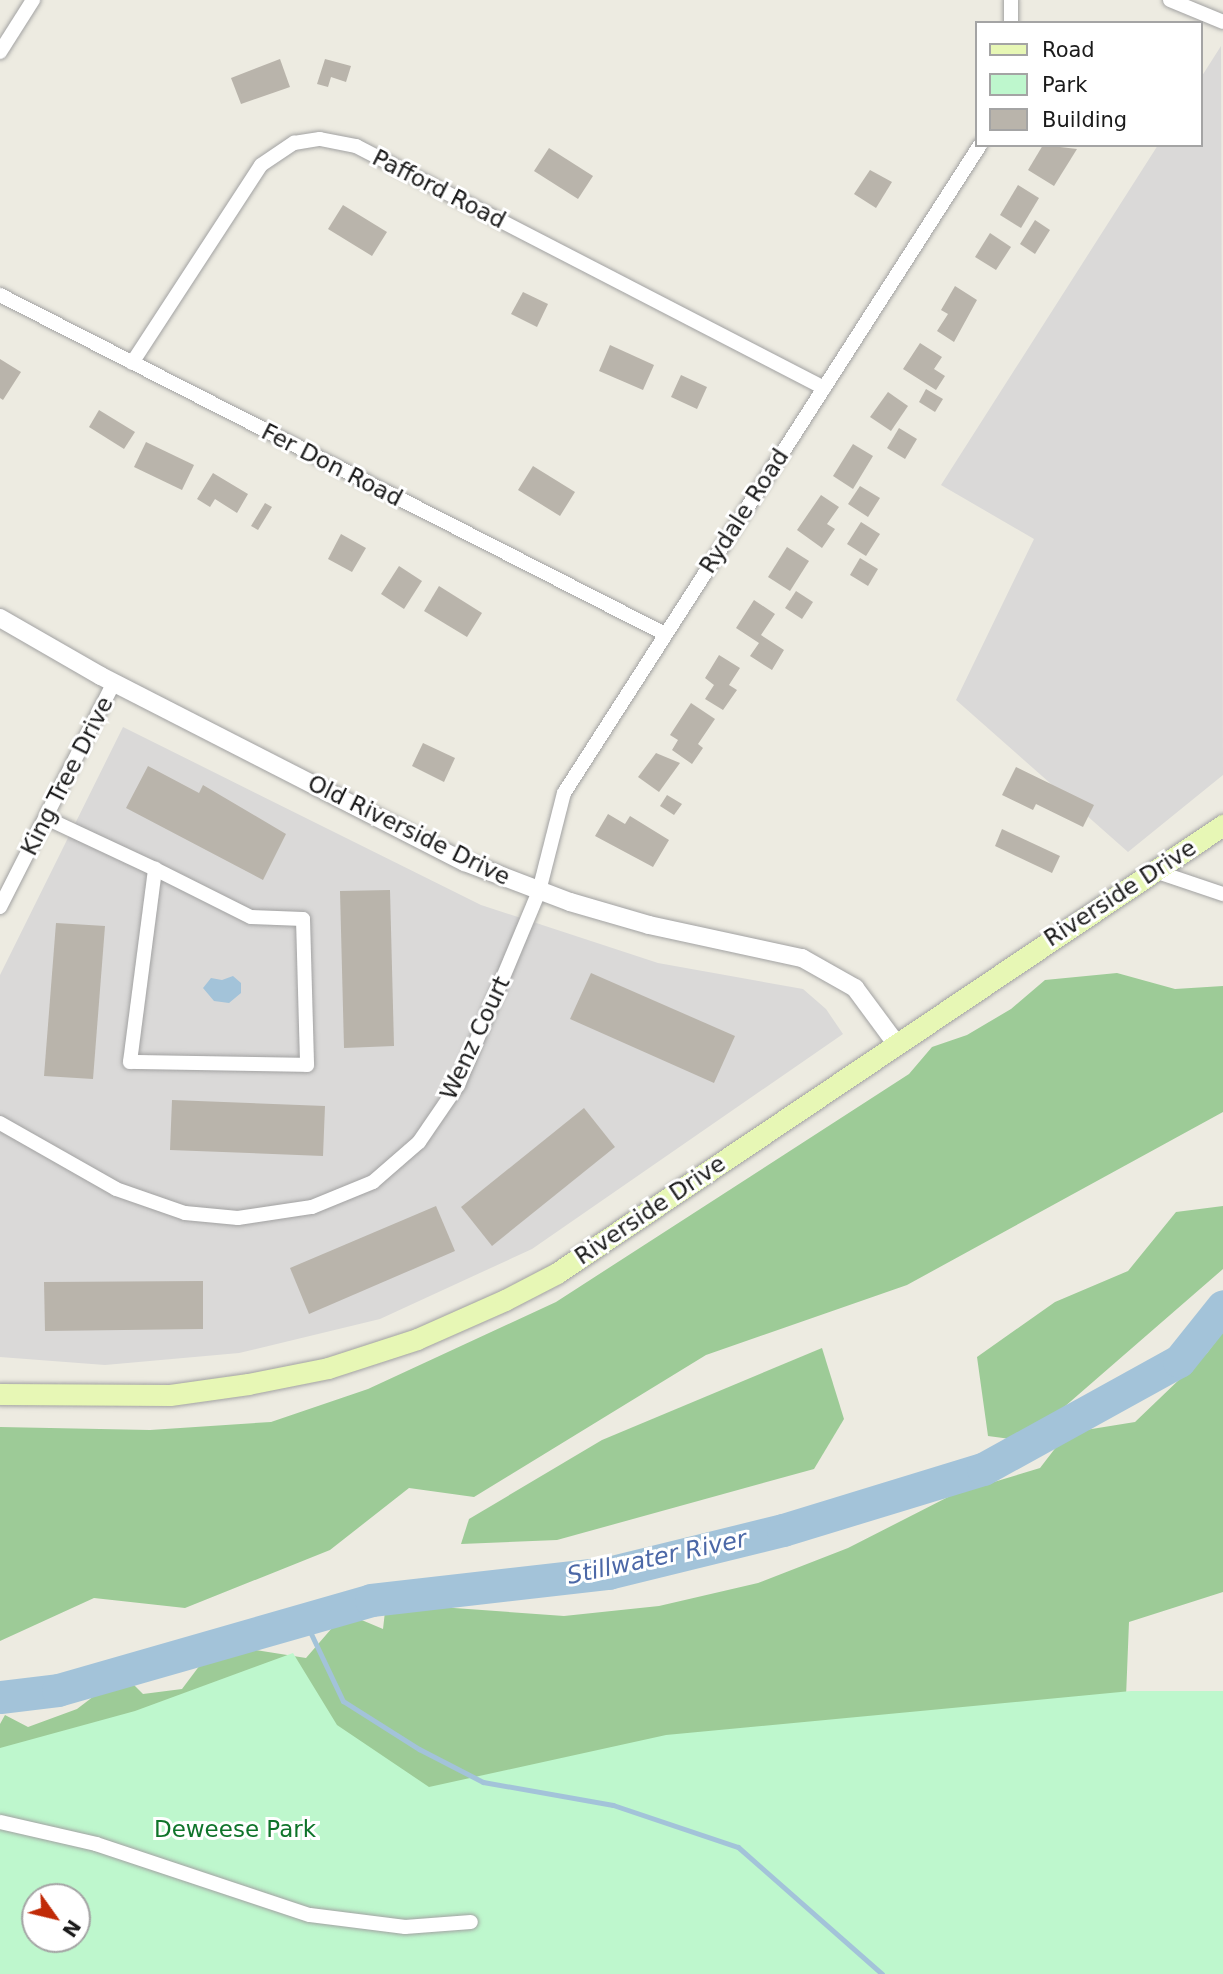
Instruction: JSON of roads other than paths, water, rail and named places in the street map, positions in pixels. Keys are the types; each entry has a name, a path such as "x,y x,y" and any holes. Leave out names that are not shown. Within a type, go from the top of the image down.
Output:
{"main road":[{"name":"Riverside Drive","path":"0,1394 170,1395 328,1367 417,1339 557,1273 895,1042 1223,825"}],"street":[{"path":"0,51 33,0"},
{"path":"1011,0 1011,21"},
{"path":"1170,0 1223,22"},
{"name":"Pafford Road","path":"132,363 261,165 295,143 320,139 356,146 824,388"},
{"name":"Rydale Road","path":"539,891 564,793 979,147"},
{"name":"Fer Don Road","path":"0,295 665,634"},
{"name":"Old Riverside Drive","path":"0,618 114,682 465,862 539,891 649,925 802,958 855,988 895,1042"},
{"name":"King Tree Drive","path":"0,907 114,682"},
{"path":"46,818 155,869 251,917 303,919 307,1065 130,1062 155,869"},
{"path":"1155,871 1223,894"},
{"name":"Wenz Court","path":"0,1123 116,1189 185,1213 237,1218 312,1207 373,1182 419,1142 458,1085 539,891"},
{"path":"0,1822 96,1844 310,1915 405,1927 471,1922"}],"water":[{"path":"233,976 241,983 241,993 229,1003 214,1001 203,988 211,978 222,980"}],"waterway":[{"name":"Stillwater River","path":"0,1697 58,1690 371,1600 608,1573 783,1530 983,1469 1179,1361 1223,1306"},
{"path":"304,1619 343,1701 419,1749 483,1782 613,1805 738,1847 882,1974"}],"park label":[{"name":"Deweese Park","path":"235,1829"}]}
